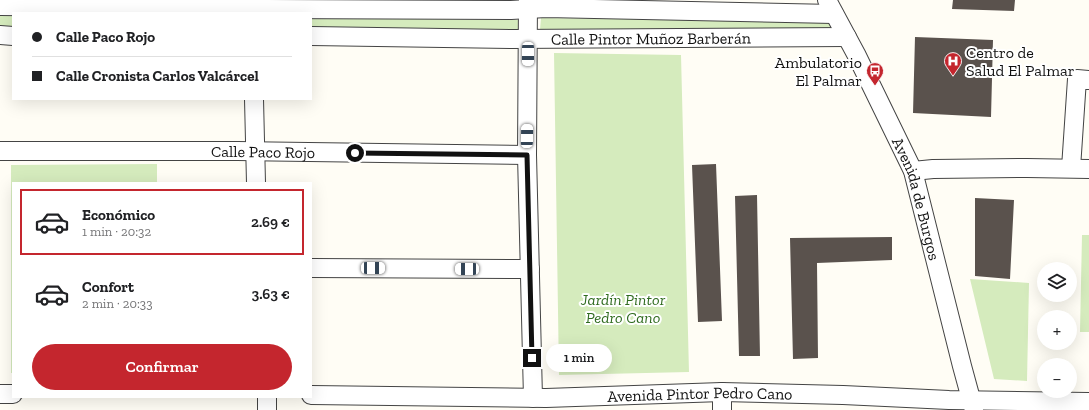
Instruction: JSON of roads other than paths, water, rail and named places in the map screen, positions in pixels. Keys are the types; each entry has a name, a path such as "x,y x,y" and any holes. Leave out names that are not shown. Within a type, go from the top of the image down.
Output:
{"street":[{"name":"Calle Pintor Muñoz Barberán","path":"0,6 269,10 528,5 546,8 830,7"},
{"path":"528,5 527,155 534,403"},
{"name":"Avenida de Burgos","path":"830,7 856,54 913,171 973,405"},
{"path":"0,36 12,36"},
{"name":"Calle Pintor Muñoz Barberán","path":"312,36 528,38 847,37"},
{"path":"1071,168 1077,80 1089,80"},
{"path":"254,100 256,182"},
{"name":"Calle Paco Rojo","path":"0,151 527,155"},
{"path":"913,171 933,169 1089,169"},
{"path":"312,268 530,269"},
{"path":"722,392 722,410"},
{"name":"Avenida Pintor Pedro Cano","path":"312,395 534,403 722,392 843,402 973,405 1089,402"},
{"path":"0,394 12,394"},
{"path":"267,398 267,410"}],"place":[{"name":"Centro de Salud El Palmar","path":"953,76"},
{"name":"Ambulatorio El Palmar","path":"875,86"}],"park label":[{"name":"Jardín Pintor Pedro Cano","path":"623,308"}]}
